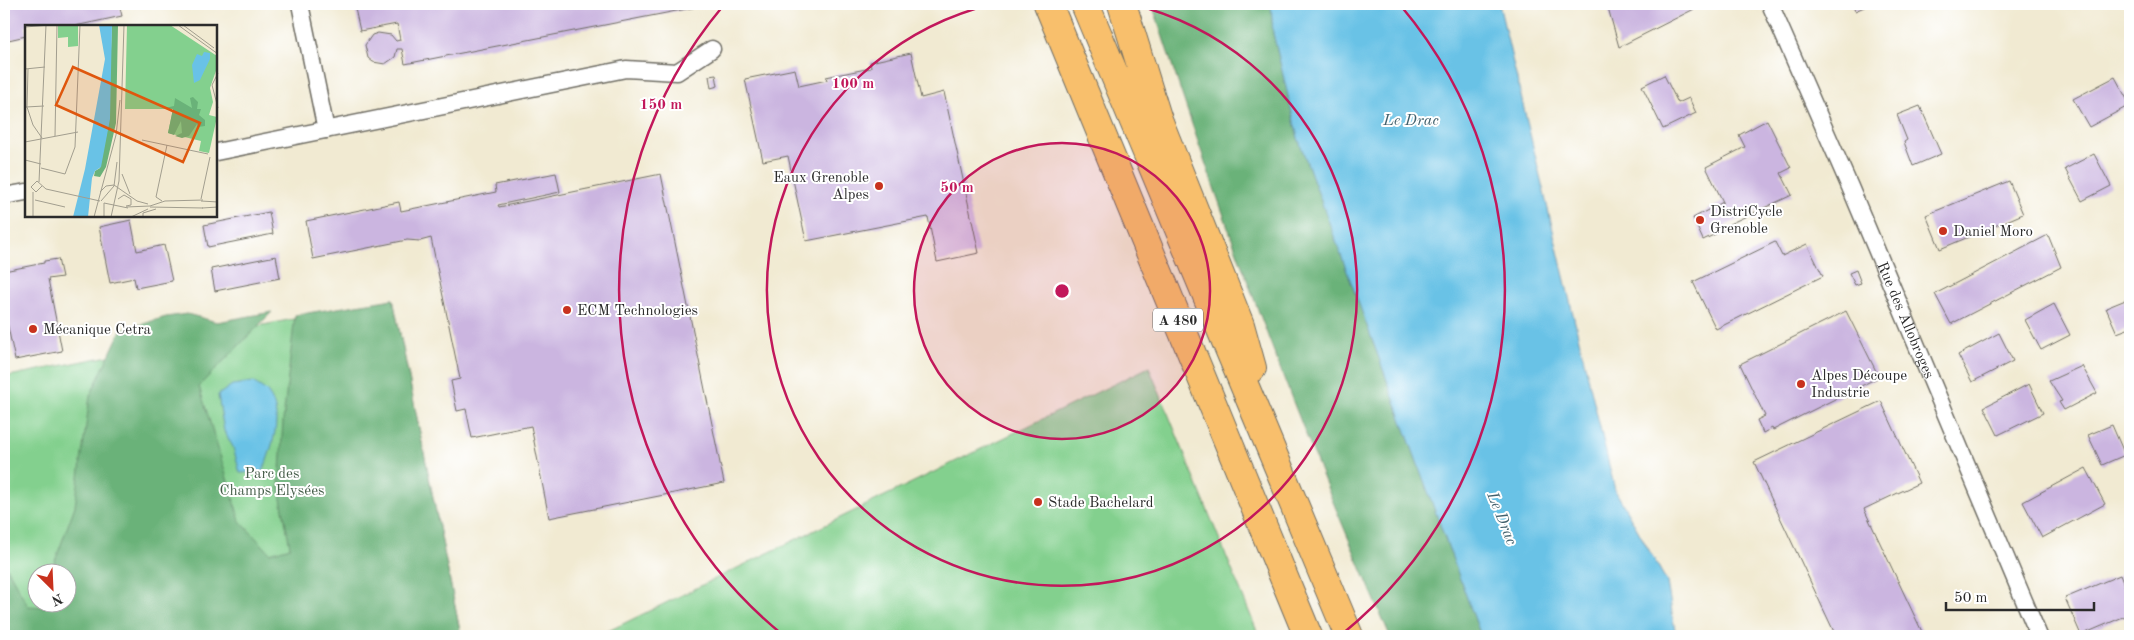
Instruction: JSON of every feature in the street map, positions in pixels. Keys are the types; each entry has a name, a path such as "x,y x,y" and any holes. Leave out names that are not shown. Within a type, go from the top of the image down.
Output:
{"highway":[{"name":"A 480","path":"1048,4 1308,636"},
{"name":"A 480","path":"1085,4 1349,636"},
{"path":"1122,4 1157,117 1240,325 1279,466"}],"street":[{"path":"300,4 326,130"},
{"name":"Rue des Allobroges","path":"1770,4 1854,196 2039,636"},
{"path":"218,152 626,69 677,72 712,49"},
{"path":"4,196 25,192"}],"green space":[{"path":"1152,4 1271,4 1273,33 1298,138 1481,636 1390,636 1339,517 1247,280"},
{"name":"Parc des Champs Elysées","path":"393,299 461,636 4,636 4,377"},
{"name":"Parc des Champs Elysées","path":"393,299 461,636 4,636 4,577 7,568 28,606 28,612 78,612 78,562 55,562 75,506 90,396 121,330 166,317 187,314 217,322 272,312 199,386 240,521 270,553 290,547 279,488 283,421 295,315"},
{"name":"Stade Bachelard","path":"1149,367 1259,636 598,636"}],"water":[{"name":"Le Drac","path":"1271,4 1499,4 1615,490 1667,582 1676,636 1481,636 1298,138 1273,33"},
{"path":"253,382 268,393 273,402 276,412 275,432 263,472 240,473 233,447 224,431 218,395 232,385"}],"building":[{"path":"4,4 119,4 122,16 80,25 25,25 25,36 4,41"},
{"path":"354,4 707,5 405,64 402,49 397,49 395,57 385,64 373,62 368,58 365,45 372,35 378,33 391,35 396,41 400,40 397,24 360,31"},
{"path":"1607,4 1704,4 1619,47"},
{"path":"1852,4 1871,4 1855,11"},
{"name":"Eaux Grenoble Alpes","path":"911,53 921,98 944,92 979,253 937,262 928,217 806,241 788,156 763,161 745,79 795,69 799,86 827,80 826,77 871,68 870,62"},
{"path":"716,75 718,86 711,88 709,76"},
{"path":"1664,75 1678,103 1689,98 1696,113 1663,129 1642,86"},
{"path":"2115,77 2130,105 2089,127 2073,99"},
{"path":"1920,106 1941,154 1913,166 1904,142 1907,140 1897,115"},
{"path":"1767,120 1791,168 1781,173 1792,195 1725,226 1726,229 1703,240 1693,218 1723,202 1706,167 1745,147 1739,135"},
{"path":"2094,154 2111,186 2082,201 2065,169"},
{"name":"ECM Technologies","path":"556,173 560,192 498,205 499,207 661,174 724,483 549,518 531,426 472,438 466,409 457,411 451,381 460,379 431,238 420,241 407,240 313,259 306,221 399,202 401,211 496,192 495,185"},
{"path":"2009,181 2023,214 1940,249 1926,215"},
{"path":"269,212 273,234 208,247 204,225"},
{"path":"131,220 137,251 164,245 172,281 136,288 134,278 110,283 99,227"},
{"path":"2048,235 2061,267 1951,324 1935,294"},
{"path":"1775,242 1782,256 1807,244 1823,276 1716,329 1693,282"},
{"path":"276,256 280,278 215,291 211,269"},
{"name":"Mécanique Cetra","path":"58,259 62,277 48,279 62,351 15,360 4,308 4,271"},
{"path":"1856,270 1861,283 1855,285 1849,273"},
{"path":"2128,299 2130,303 2130,328 2117,333 2106,308"},
{"path":"2054,304 2070,335 2041,350 2025,320"},
{"path":"1846,311 1879,377 1773,430 1772,428 1763,433 1757,420 1765,416 1740,364"},
{"path":"1999,333 2013,361 1972,382 1958,355"},
{"path":"2082,366 2097,393 2064,410 2059,402 2062,401 2049,381"},
{"path":"2029,384 2043,413 1998,435 1984,407"},
{"path":"1881,401 1919,483 1864,509 1924,636 1836,636 1754,462"},
{"path":"2112,425 2125,455 2102,465 2088,435"},
{"path":"2086,468 2105,504 2042,538 2023,502"},
{"path":"2120,575 2130,600 2130,614 2081,635 2065,598"}],"place":[{"name":"Eaux Grenoble Alpes","path":"879,186"},
{"name":"DistriCycle Grenoble","path":"1700,220"},
{"name":"Daniel Moro","path":"1943,231"},
{"name":"ECM Technologies","path":"567,310"},
{"name":"Mécanique Cetra","path":"33,329"},
{"name":"Alpes Découpe Industrie","path":"1801,384"},
{"name":"Stade Bachelard","path":"1038,502"}]}
